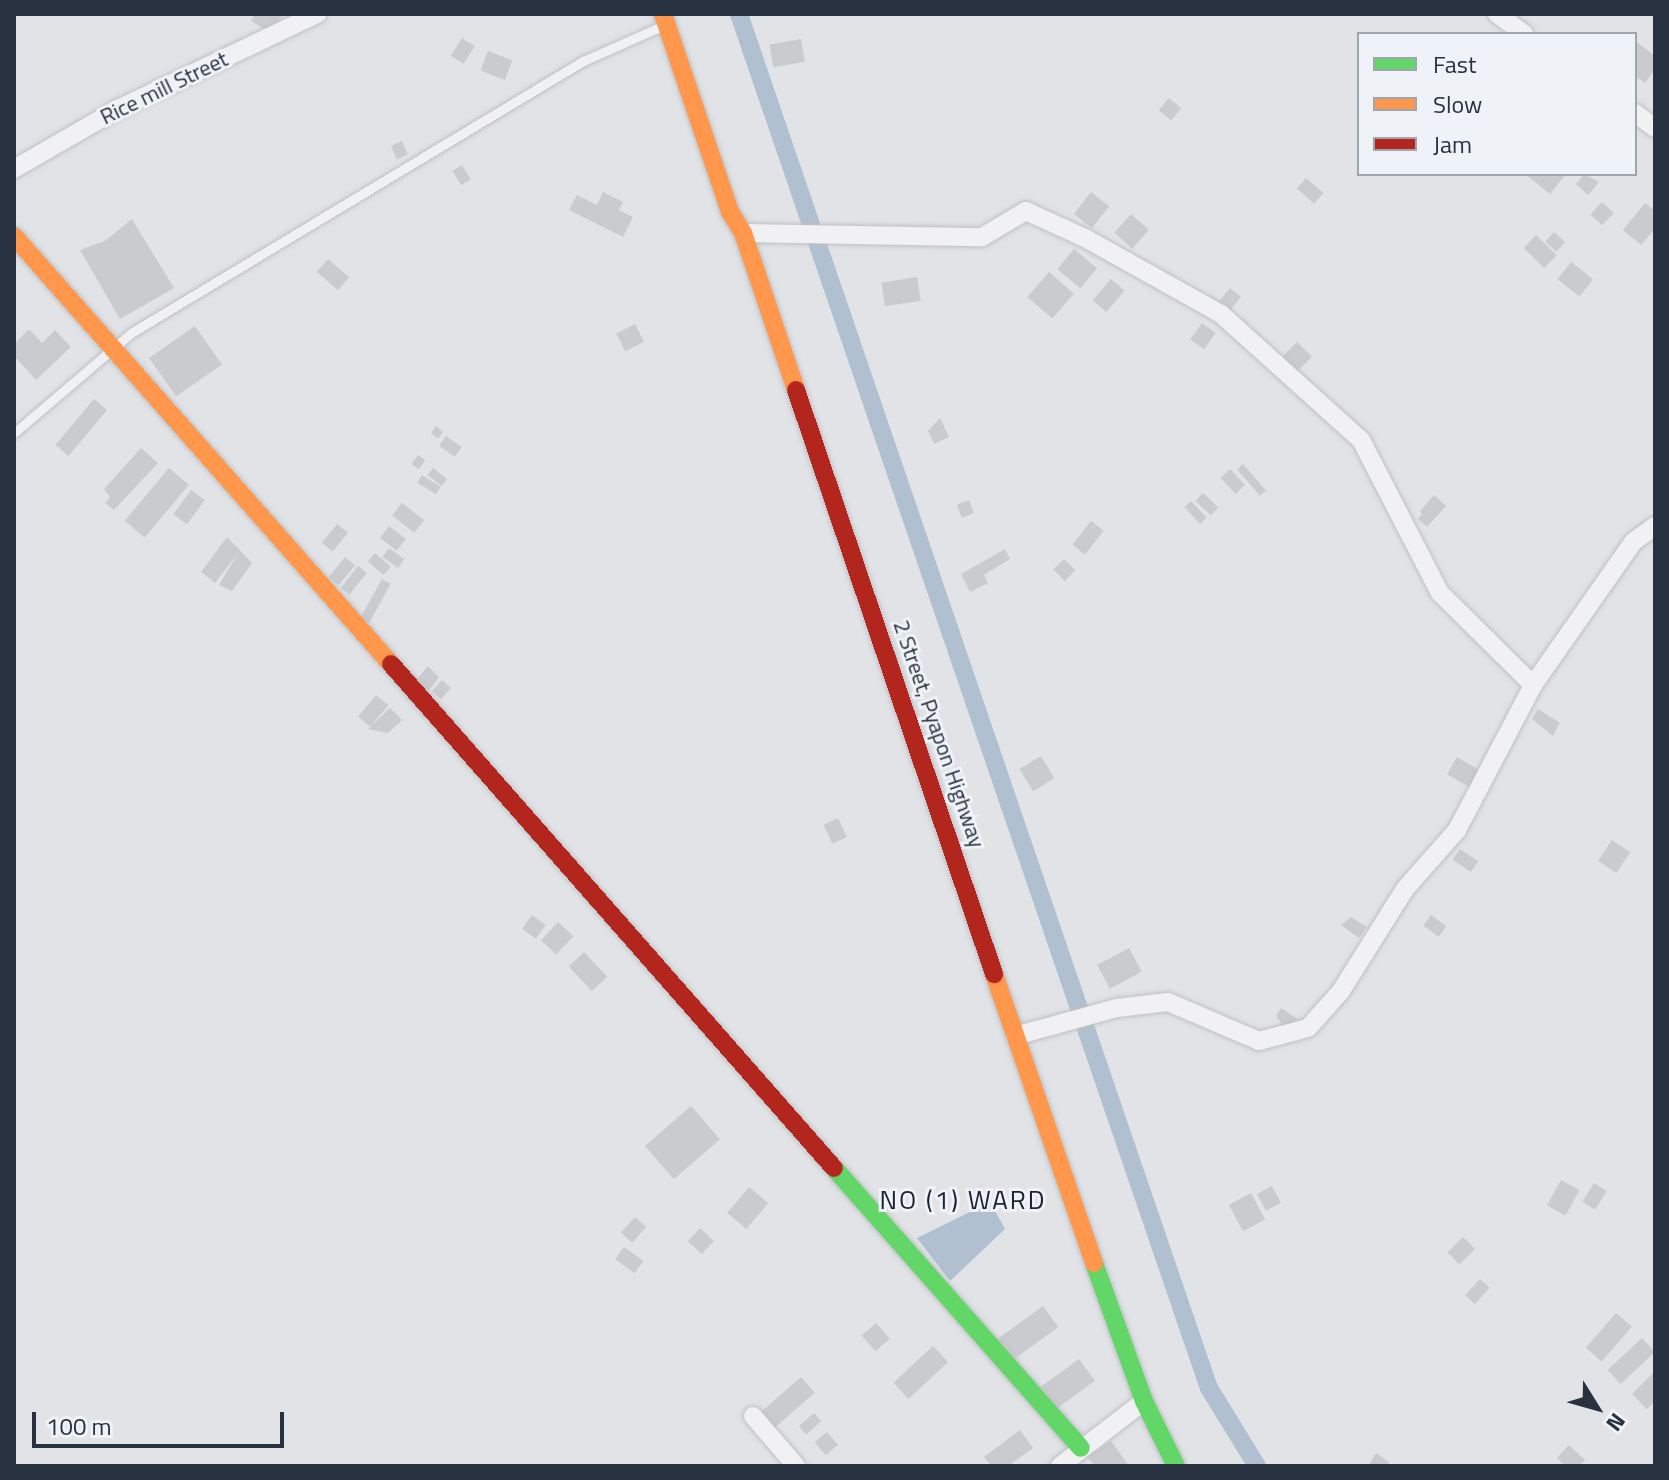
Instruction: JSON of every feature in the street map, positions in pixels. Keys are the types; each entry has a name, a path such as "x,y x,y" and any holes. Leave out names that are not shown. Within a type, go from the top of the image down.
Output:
{"street":[{"name":"Rice mill Street","path":"14,169 118,109 317,14"},
{"path":"1497,14 1522,32"},
{"name":"2 Street, Pyapon Highway","path":"665,19 730,212 743,233 1015,1036 1144,1401 1176,1466"},
{"path":"1637,114 1655,128"},
{"path":"743,233 982,237 1026,211 1085,238 1221,314 1361,440 1440,593 1533,685"},
{"path":"14,236 1081,1448"},
{"path":"1015,1036 1117,1008 1168,1002 1259,1041 1308,1028 1341,991 1405,889 1457,830 1533,685 1633,542 1655,526"},
{"path":"1060,1466 1144,1401"},
{"path":"753,1416 796,1466"}],"lane":[{"path":"14,433 112,347 232,271 583,61 634,40 665,19"}],"water":[{"path":"990,1202 1005,1229 950,1281 917,1238"}],"building":[{"path":"255,14 283,14 272,33 251,21"},
{"path":"462,38 475,46 464,64 451,56"},
{"path":"801,39 805,62 773,67 769,45"},
{"path":"1637,42 1655,56 1655,69 1645,83 1637,77"},
{"path":"488,51 512,60 505,80 480,71"},
{"path":"1169,98 1181,108 1171,121 1159,110"},
{"path":"402,141 408,155 397,159 391,146"},
{"path":"462,165 471,180 461,185 453,171"},
{"path":"1528,176 1564,176 1550,194"},
{"path":"1582,176 1599,182 1588,195 1576,184"},
{"path":"1306,178 1323,193 1314,204 1297,189"},
{"path":"603,192 623,202 619,210 633,217 623,237 569,210 577,195 597,205"},
{"path":"1091,192 1109,206 1092,228 1074,214"},
{"path":"1602,202 1614,213 1602,225 1590,214"},
{"path":"1645,203 1655,211 1655,229 1641,245 1623,230"},
{"path":"1131,214 1149,230 1132,249 1114,233"},
{"path":"132,219 174,288 120,319 80,250 105,241"},
{"path":"1554,232 1565,242 1556,252 1545,242"},
{"path":"1536,235 1557,255 1544,268 1523,248"},
{"path":"1074,249 1097,268 1080,288 1057,269"},
{"path":"328,259 349,277 338,290 317,272"},
{"path":"1571,262 1593,279 1580,297 1557,279"},
{"path":"1049,272 1074,294 1052,319 1027,297"},
{"path":"917,277 921,301 885,306 881,283"},
{"path":"1111,279 1125,291 1106,312 1093,300"},
{"path":"1230,288 1241,297 1228,313 1217,304"},
{"path":"1202,323 1216,333 1204,349 1190,339"},
{"path":"635,324 644,342 625,351 616,334"},
{"path":"195,326 222,365 176,397 149,358"},
{"path":"29,329 42,343 55,330 71,347 36,380 14,356 14,344"},
{"path":"1297,342 1312,357 1294,375 1279,360"},
{"path":"94,399 107,410 68,456 55,445"},
{"path":"940,418 949,437 934,444 928,431"},
{"path":"436,426 443,432 438,439 431,433"},
{"path":"446,436 462,447 455,457 439,446"},
{"path":"141,448 158,463 114,510 105,503 110,497 104,489"},
{"path":"418,455 425,460 419,469 412,464"},
{"path":"1243,464 1266,490 1260,496 1237,469"},
{"path":"169,468 189,485 145,538 125,521"},
{"path":"433,468 447,479 442,486 427,475"},
{"path":"1230,469 1245,485 1235,494 1220,478"},
{"path":"422,475 441,487 436,494 417,483"},
{"path":"191,490 205,500 187,524 173,514"},
{"path":"1203,493 1218,507 1211,515 1195,501"},
{"path":"1434,495 1446,506 1427,527 1418,519 1422,514 1420,511"},
{"path":"969,500 974,513 962,518 957,505"},
{"path":"1191,501 1207,518 1200,524 1184,507"},
{"path":"402,503 424,520 414,533 392,516"},
{"path":"1091,521 1104,531 1085,554 1073,545"},
{"path":"337,524 348,533 333,551 322,543"},
{"path":"389,526 406,539 397,551 380,538"},
{"path":"227,537 252,563 232,591 219,585 238,553 215,583 201,572"},
{"path":"389,548 404,559 398,568 383,557"},
{"path":"1005,549 1010,559 984,575 988,583 970,592 961,574"},
{"path":"375,553 391,567 384,575 368,561"},
{"path":"345,557 355,565 339,585 329,577"},
{"path":"1064,559 1075,570 1065,581 1053,570"},
{"path":"358,566 367,573 349,595 341,588"},
{"path":"382,579 391,584 369,623 360,618"},
{"path":"428,666 439,677 424,697 413,684"},
{"path":"442,680 451,688 441,699 432,691"},
{"path":"376,695 388,705 370,727 358,716"},
{"path":"390,708 402,720 388,733 368,729"},
{"path":"1538,709 1560,723 1553,736 1532,719"},
{"path":"1041,756 1054,778 1033,791 1020,769"},
{"path":"1457,757 1481,771 1471,788 1447,774"},
{"path":"838,818 847,837 832,844 823,825"},
{"path":"1612,840 1630,852 1616,873 1598,861"},
{"path":"1460,849 1478,861 1471,872 1453,860"},
{"path":"532,915 546,925 536,939 522,929"},
{"path":"1431,915 1446,926 1439,937 1423,926"},
{"path":"1351,917 1367,927 1359,938 1341,925"},
{"path":"558,922 573,936 556,955 541,940"},
{"path":"1129,948 1142,972 1110,989 1097,965"},
{"path":"584,952 607,977 592,991 569,966"},
{"path":"1281,1008 1298,1019 1285,1029 1276,1016"},
{"path":"691,1106 720,1139 674,1179 645,1146"},
{"path":"1561,1180 1579,1190 1565,1216 1547,1205"},
{"path":"1594,1183 1607,1191 1595,1210 1582,1202"},
{"path":"1272,1186 1281,1203 1266,1211 1257,1194"},
{"path":"749,1187 768,1203 746,1229 727,1213"},
{"path":"1251,1193 1265,1219 1243,1231 1229,1205"},
{"path":"635,1217 646,1227 632,1243 621,1233"},
{"path":"700,1228 714,1241 702,1254 688,1241"},
{"path":"1463,1237 1475,1249 1459,1265 1447,1253"},
{"path":"624,1247 643,1261 635,1273 615,1259"},
{"path":"1480,1279 1490,1288 1475,1304 1465,1295"},
{"path":"1043,1306 1058,1327 1009,1363 994,1342"},
{"path":"1616,1313 1632,1327 1602,1361 1586,1348"},
{"path":"876,1323 890,1339 875,1351 862,1335"},
{"path":"1642,1338 1655,1352 1621,1384 1608,1370"},
{"path":"933,1346 948,1362 909,1399 894,1383"},
{"path":"1079,1359 1095,1381 1057,1408 1041,1387"},
{"path":"1655,1371 1655,1401 1647,1409 1632,1394"},
{"path":"801,1377 815,1393 774,1428 760,1412"},
{"path":"814,1413 821,1421 806,1434 799,1426"},
{"path":"1020,1430 1033,1448 1008,1466 991,1466 984,1457"},
{"path":"827,1432 838,1445 826,1455 815,1442"},
{"path":"1111,1441 1129,1466 1095,1466 1087,1457"},
{"path":"1569,1445 1585,1460 1579,1466 1565,1466 1557,1458"},
{"path":"1376,1453 1389,1462 1387,1466 1368,1466"}],"waterway":[{"path":"739,14 1209,1388 1257,1466"}],"traffic: fast":[{"path":"834,1168 1081,1448"},
{"path":"1094,1263 1144,1401 1176,1466"}],"traffic: slow":[{"path":"663,14 730,212 743,233 796,390"},
{"path":"14,236 391,664"},
{"path":"994,974 1094,1263"}],"traffic: jam":[{"path":"796,390 994,974"},
{"path":"391,664 834,1168"}],"district":[{"name":"NO (1) WARD","path":"963,1200"}]}
